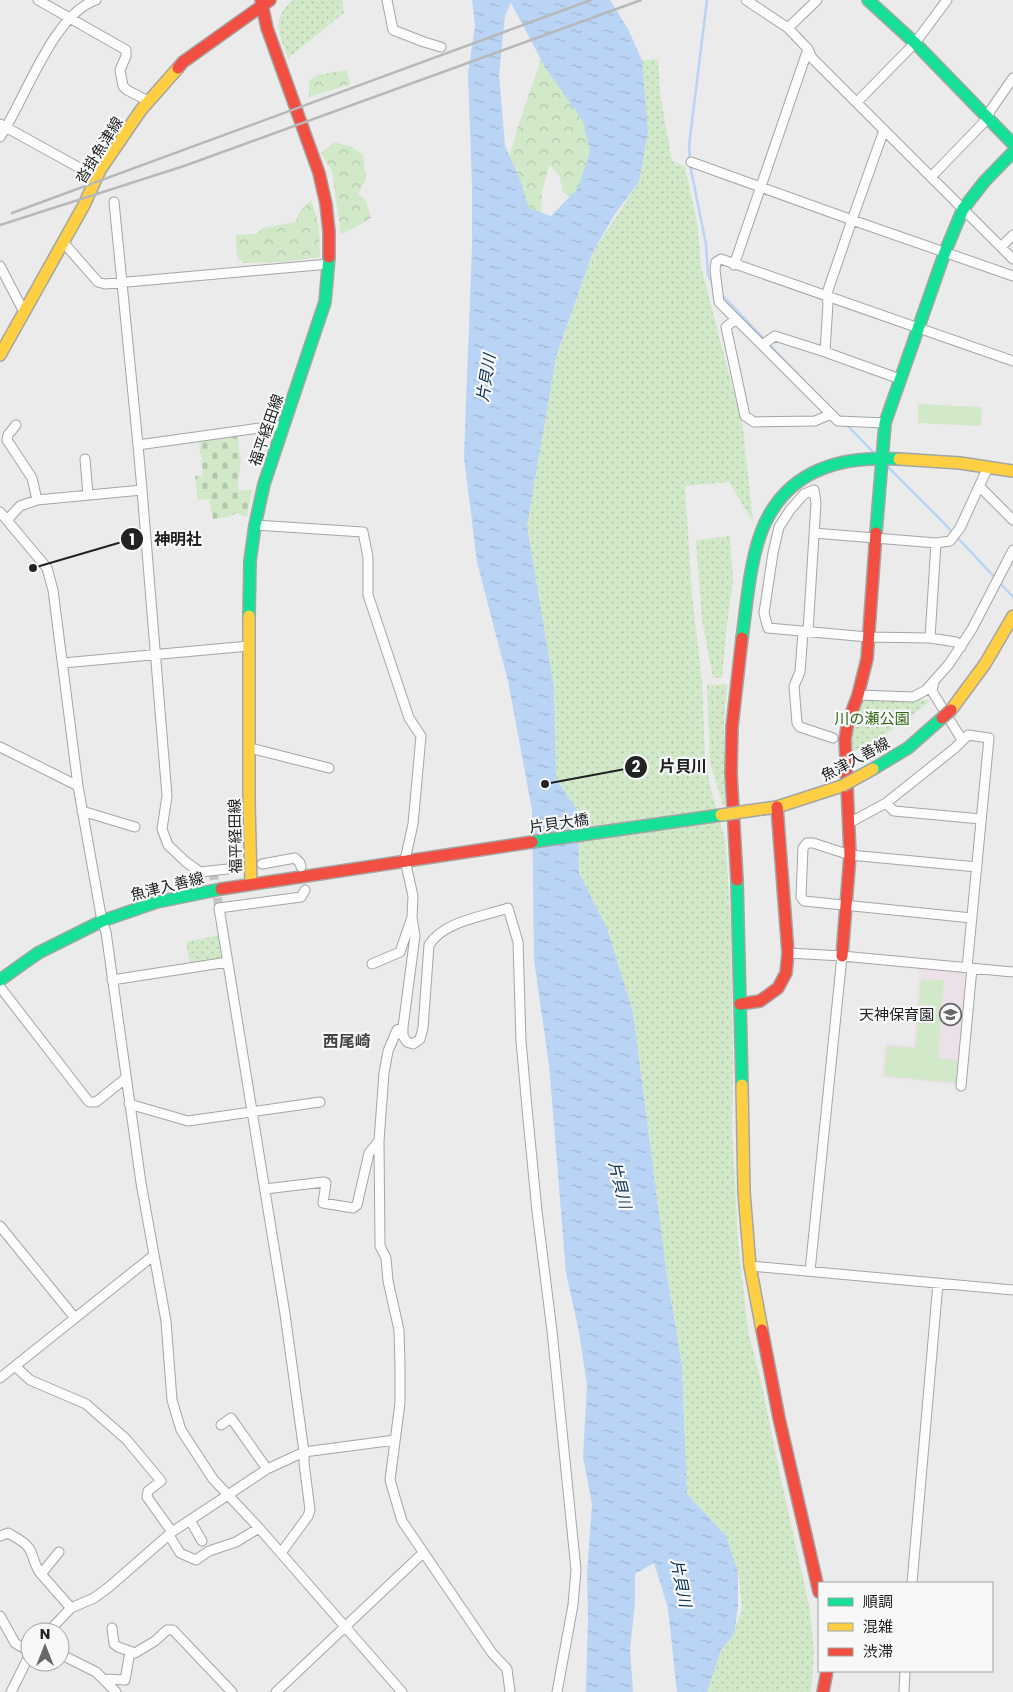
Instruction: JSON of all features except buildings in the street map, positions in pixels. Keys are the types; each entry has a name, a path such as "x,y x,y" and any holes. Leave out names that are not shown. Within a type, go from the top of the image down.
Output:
{"street":[{"path":"38,0 126,50 126,56 120,70 123,86 126,90 148,102"},
{"path":"0,137 3,125 48,48 65,23 89,2 96,0"},
{"path":"387,0 393,30 441,47"},
{"path":"746,0 788,28 808,49 812,58 1013,259"},
{"path":"788,28 817,0"},
{"path":"868,0 915,43 1013,144"},
{"path":"857,102 915,43 946,0"},
{"name":"沓掛魚津線","path":"0,355 84,205 98,176 148,102 183,62 265,2"},
{"name":"福平経田線","path":"251,884 248,801 250,748 250,561 255,525 264,484 324,302 329,264 326,204 319,173 267,28 265,2"},
{"path":"734,265 808,49"},
{"path":"931,177 988,118 990,111 1013,78"},
{"path":"3,125 87,172 98,176"},
{"path":"825,352 828,303 826,296 884,130"},
{"path":"810,1271 847,906 850,823 845,739 848,722 858,695 867,659 885,423 945,252 963,209 984,182 1013,152"},
{"path":"691,162 1013,276"},
{"path":"114,202 138,445 167,796 162,829 168,845 200,872 238,868"},
{"path":"1001,247 1013,235"},
{"path":"63,242 98,282 105,284 329,264"},
{"path":"885,423 838,421 720,302 715,270 716,262 721,259 1013,360"},
{"path":"0,266 24,312"},
{"path":"736,319 726,327 745,416 754,422 815,421 831,414"},
{"path":"762,345 775,336 900,379"},
{"path":"16,425 8,435 7,440 32,478 37,500"},
{"path":"138,445 283,426"},
{"path":"818,1588 779,1418 750,1266 744,1192 737,870 731,773 732,727 736,685 754,562 765,523 784,494 804,476 835,463 881,458 960,463 1013,471"},
{"path":"85,459 88,495"},
{"path":"814,533 936,543 950,541 960,528 988,467"},
{"path":"980,487 1013,520"},
{"path":"8,519 20,506 37,500 142,490"},
{"path":"833,738 800,727 797,723 794,686 800,672 805,631 816,503 814,490 804,494 779,527 764,613 768,628 805,631 868,637 930,638 956,642 961,647"},
{"path":"0,512 8,519 47,568 53,590 78,786 102,920 106,932 140,1183 166,1321 172,1400 181,1430 212,1479 259,1528 402,1692"},
{"path":"255,525 363,532 368,557 368,595 409,718 421,736 411,859 414,896 412,916 400,952 372,964"},
{"path":"930,638 936,543"},
{"path":"858,695 913,698 926,690 961,647 1013,550"},
{"name":"魚津入善線","path":"707,817 776,807 842,786 908,748 951,710 977,677 1013,616"},
{"path":"62,663 249,646"},
{"path":"934,681 932,691 962,740"},
{"path":"850,823 886,803 955,748 968,735 989,738 972,918 961,1086"},
{"path":"0,747 78,786"},
{"path":"250,748 329,768"},
{"path":"886,803 894,811 981,819"},
{"path":"740,1004 760,1001 778,988 786,973 788,953 776,807"},
{"path":"82,811 135,827"},
{"name":"片貝大橋","path":"411,859 707,817"},
{"path":"972,918 804,901 801,897 803,848 807,843 850,854 977,867"},
{"path":"262,864 295,858 301,867"},
{"name":"魚津入善線","path":"0,980 38,953 102,920 157,902 206,891 411,859"},
{"path":"281,1553 308,1516 310,1510 304,1452 265,1188 219,908 301,897 305,890"},
{"path":"412,916 415,936 402,1036 407,1042 414,1044 420,1039 423,1028 429,945 434,937 447,928 508,908 518,942 519,1002 527,1108 576,1570 573,1605 557,1692"},
{"path":"788,953 842,956 1013,972"},
{"path":"112,980 228,962"},
{"path":"0,987 89,1102 96,1102 126,1078"},
{"path":"403,1026 397,1030 388,1051 382,1090 379,1142 380,1246 386,1258 388,1281 399,1330 400,1403 390,1480 402,1521 492,1652 507,1669 510,1692"},
{"path":"129,1104 188,1121 320,1102"},
{"path":"265,1188 324,1182 326,1183 323,1204 354,1208 358,1205 370,1153 379,1142"},
{"path":"0,1226 75,1318"},
{"path":"0,1378 154,1255"},
{"path":"750,1266 1013,1290"},
{"path":"912,1582 938,1284"},
{"path":"15,1366 30,1380 86,1404 126,1439 161,1481 148,1491 147,1497 170,1533 180,1553 196,1560 209,1551 236,1542 259,1528"},
{"path":"221,1425 231,1418 267,1469"},
{"path":"58,1622 71,1608 94,1598 109,1587 170,1533 267,1469 304,1452 396,1440"},
{"path":"190,1520 202,1541"},
{"path":"0,1536 8,1533 26,1544 30,1549 38,1570 71,1608"},
{"path":"41,1574 60,1552"},
{"path":"276,1692 423,1553"},
{"path":"0,1616 15,1643 20,1646"},
{"path":"112,1628 114,1644 135,1653 155,1642 168,1630 173,1630 232,1692"},
{"path":"104,1679 125,1680 130,1652"},
{"path":"70,1659 96,1672 116,1692"},
{"path":"11,1692 21,1672"},
{"path":"823,1692 827,1672"},
{"path":"904,1692 905,1672"}],"shaded area":[{"path":"919,968 968,973 959,1085 882,1077 885,1044 914,1046"}],"green space":[{"path":"294,0 342,0 344,13 288,58 280,34 279,19 286,6"},
{"path":"544,51 608,153 580,200 563,193 560,176 549,165 542,192 541,224 516,206 507,165 519,123"},
{"path":"658,59 660,94 672,161 685,167 697,222 701,267 743,428 753,522 729,482 685,486 692,595 702,680 705,756 710,786 725,839 731,925 732,1131 738,1240 748,1331 762,1385 810,1610 814,1652 811,1692 707,1692 721,1650 733,1634 742,1608 738,1572 726,1536 687,1494 682,1366 664,1254 633,1012 607,928 579,873 578,811 556,779 554,687 527,526 555,362 593,252 639,182 648,132 642,60"},
{"path":"346,70 351,84 309,97 309,82 317,75"},
{"path":"334,142 352,147 363,155 366,179 358,194 366,201 371,218 341,235 332,171 321,153"},
{"path":"311,200 319,226 320,257 284,262 245,263 237,258 236,235 256,234 263,228 296,222 298,214"},
{"path":"918,404 982,407 981,426 918,423"},
{"path":"237,435 241,460 238,481 239,491 252,489 247,517 236,513 229,517 213,519 209,499 198,500 195,476 203,475 199,441"},
{"path":"730,536 733,581 722,678 713,678 702,620 696,540"},
{"path":"727,684 724,724 725,805 723,805 710,762 707,685"},
{"name":"川の瀬公園","path":"858,695 931,700 890,731 845,755"},
{"path":"220,935 224,956 216,960 190,964 186,942"},
{"path":"921,979 944,980 938,1058 957,1060 956,1083 884,1076 887,1046 916,1048"}],"water":[{"path":"472,0 610,0 628,29 642,60 648,132 639,182 615,214 593,252 556,357 527,526 554,687 556,779 578,811 579,873 607,928 633,1012 666,1268 682,1366 687,1494 726,1536 738,1572 738,1607 734,1634 721,1650 707,1692 677,1692 668,1608 654,1563 635,1574 635,1602 630,1649 633,1692 586,1692 587,1574 592,1504 583,1457 587,1385 579,1332 566,1273 549,1064 534,960 532,810 508,681 477,562 464,457 472,247 468,73 475,26","holes":["511,3 545,67 583,121 590,152 578,188 551,216 529,208 519,177 505,146 499,74 505,16"]}],"waterway":[{"path":"690,160 689,146 707,0"},
{"path":"690,165 706,244 708,275 713,284"},
{"path":"721,294 803,380"},
{"path":"846,424 875,454"},
{"path":"884,463 941,520 1013,597"}],"tunnel":[{"path":"213,871 219,908"}],"railway":[{"path":"12,213 591,0"},
{"path":"0,225 184,166 641,0"}],"traffic: fast":[{"path":"868,0 915,43 1013,144"},
{"path":"876,533 885,423 945,252 963,209 984,182 1013,152"},
{"path":"249,616 250,561 255,525 264,484 325,302 329,257"},
{"path":"742,638 750,579 760,536 776,504 789,489 821,469 839,463 858,460 899,459"},
{"path":"873,769 908,748 942,718"},
{"path":"532,842 721,815"},
{"path":"737,880 742,1085"},
{"path":"0,980 38,953 102,921 157,902 221,889"}],"traffic: slow":[{"path":"0,355 84,205 100,170 141,110 178,68"},
{"path":"899,459 960,463 1013,471"},
{"path":"249,616 251,884"},
{"path":"951,710 985,664 1013,616"},
{"path":"842,786 873,769"},
{"path":"748,811 777,807 842,786"},
{"path":"721,815 748,811"},
{"path":"742,1085 744,1192 750,1266 762,1330"}],"traffic: jam":[{"path":"261,0 267,28 319,173 326,204 329,257"},
{"path":"178,68 183,62 270,0"},
{"path":"842,956 850,855 845,739 848,722 858,695 867,659 876,533"},
{"path":"737,880 731,773 732,727 742,638"},
{"path":"942,718 951,710"},
{"path":"740,1004 760,1001 778,988 786,973 788,953 777,807"},
{"path":"221,889 532,842"},
{"path":"762,1330 779,1418 818,1588"},
{"path":"823,1692 827,1672"}],"place":[{"name":"神明社","path":"33,568"},
{"name":"片貝川","path":"545,784"},
{"name":"天神保育園","path":"950,1014"}],"district":[{"name":"西尾崎","path":"347,1041"}]}
